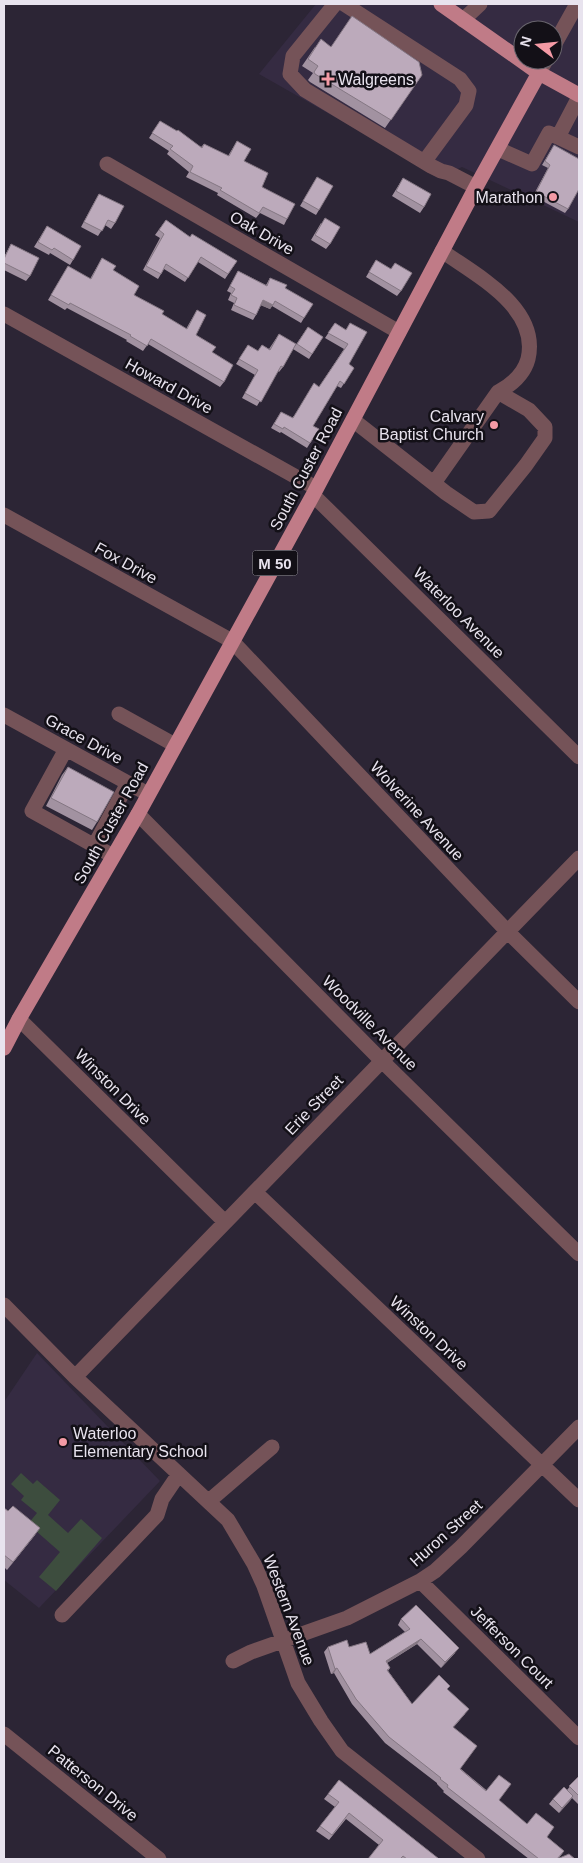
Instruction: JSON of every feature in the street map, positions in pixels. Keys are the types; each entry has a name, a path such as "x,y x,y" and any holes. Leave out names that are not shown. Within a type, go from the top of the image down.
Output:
{"main road":[{"path":"441,4 463,20 513,50"},
{"name":"South Custer Road","path":"4,1048 12,1023 138,814 315,491 476,187 540,70"},
{"path":"546,70 579,96"}],"street":[{"path":"335,4 293,56 290,74 305,90 424,162 441,171 449,172 476,187"},
{"path":"344,4 460,79 469,92 466,104 424,162"},
{"path":"463,20 480,4"},
{"path":"563,29 577,4"},
{"path":"558,137 579,96"},
{"path":"498,148 532,164 549,133 579,148"},
{"name":"Oak Drive","path":"107,164 400,332"},
{"path":"434,482 498,392 510,386 526,366 530,348 528,330 517,309 487,282 442,251"},
{"name":"Howard Drive","path":"4,314 315,491"},
{"path":"353,420 434,482 446,494 474,512 489,511 531,458 544,438 545,427 529,410 498,392"},
{"name":"Waterloo Avenue","path":"315,491 579,757"},
{"name":"Fox Drive","path":"4,515 232,641"},
{"name":"Wolverine Avenue","path":"232,641 507,931 579,1002"},
{"path":"118,714 175,745"},
{"name":"Grace Drive","path":"4,715 148,794"},
{"path":"66,749 32,811 113,856"},
{"path":"94,846 128,783"},
{"name":"Woodville Avenue","path":"138,814 381,1060 579,1254"},
{"name":"Erie Street","path":"75,1377 579,858"},
{"name":"Winston Drive","path":"12,1023 225,1222"},
{"name":"Winston Drive","path":"255,1192 579,1500"},
{"name":"Western Avenue","path":"4,1305 75,1377 228,1520 254,1564 264,1586 298,1683 342,1751 478,1859"},
{"name":"Huron Street","path":"233,1661 251,1652 347,1618 420,1581 447,1560 544,1465 579,1427"},
{"path":"209,1501 272,1447"},
{"path":"62,1615 157,1516 162,1499 179,1474"},
{"name":"Jefferson Court","path":"420,1581 579,1738"},
{"name":"Patterson Drive","path":"4,1734 159,1859"}],"shaded area":[{"path":"316,4 579,4 579,222 462,167 440,177 259,74"},
{"name":"Waterloo Elementary School","path":"37,1353 160,1481 39,1608 4,1580 4,1402"}],"green space":[{"path":"21,1473 33,1484 37,1480 60,1500 48,1515 68,1533 81,1519 102,1538 56,1591 39,1577 60,1552 28,1524 37,1513 21,1500 24,1496 11,1484"}],"building":[{"name":"Walgreens","path":"352,16 419,62 422,75 391,120 315,74 314,72 318,66 308,59 321,39 331,47"},
{"path":"160,121 178,130 202,148 204,144 229,156 237,141 251,149 244,161 268,173 262,187 295,204 287,219 263,207 259,213 220,190 222,188 190,172 193,166 170,149 173,146 152,133"},
{"path":"554,145 579,159 579,189 568,209 536,192 550,165 545,161"},
{"path":"317,177 333,186 319,210 303,201"},
{"path":"403,178 431,194 424,207 396,191"},
{"path":"99,194 124,206 115,223 108,220 102,231 84,222"},
{"path":"325,218 340,227 330,244 315,235"},
{"path":"166,220 190,237 192,234 237,261 228,274 201,257 188,278 166,264 161,274 146,266 164,234 159,230"},
{"path":"47,226 81,246 73,260 54,248 52,250 38,242"},
{"path":"11,244 39,258 30,276 4,263"},
{"path":"102,258 116,266 113,270 139,286 134,295 164,311 162,314 187,329 197,310 206,315 196,335 216,347 212,352 233,365 224,382 151,339 147,346 131,335 51,295 68,266 91,279"},
{"path":"376,260 391,269 395,263 412,273 401,291 369,272"},
{"path":"238,271 267,286 270,278 287,285 285,288 313,304 304,318 275,301 273,305 263,300 256,315 234,305 237,298 231,295 235,289 230,286"},
{"path":"335,323 346,330 350,323 367,332 349,364 354,368 344,384 340,381 313,426 319,429 310,443 284,427 283,429 274,424 281,412 293,418 314,383 319,387 348,344 328,333"},
{"path":"308,327 323,337 312,354 297,344"},
{"path":"279,334 296,344 261,402 245,393 258,370 239,359 248,345 258,351 262,345 270,350"},
{"path":"68,767 114,792 97,822 51,798"},
{"path":"13,1506 40,1528 13,1562 4,1555 4,1508 8,1511"},
{"path":"416,1605 459,1648 445,1662 421,1639 386,1661 390,1668 387,1670 412,1704 439,1675 450,1686 447,1689 469,1709 453,1727 477,1746 460,1769 486,1791 499,1775 511,1784 499,1800 527,1824 536,1813 554,1827 547,1837 564,1851 557,1859 539,1859 447,1787 448,1785 441,1778 389,1737 356,1699 337,1668 335,1669 328,1647 347,1640 349,1647 366,1642 370,1654 410,1629 401,1619"},
{"path":"579,1776 579,1796 569,1786"},
{"path":"339,1780 439,1859 407,1859 403,1856 400,1859 368,1859 383,1840 349,1813 332,1835 320,1826 339,1802 328,1794"},
{"path":"564,1787 573,1796 562,1808 553,1799"},
{"path":"569,1854 575,1859 557,1859"}],"place":[{"name":"Walgreens","path":"328,79"},
{"name":"Marathon","path":"553,197"},
{"name":"Calvary Baptist Church","path":"494,425"},
{"name":"Waterloo Elementary School","path":"63,1442"}]}
